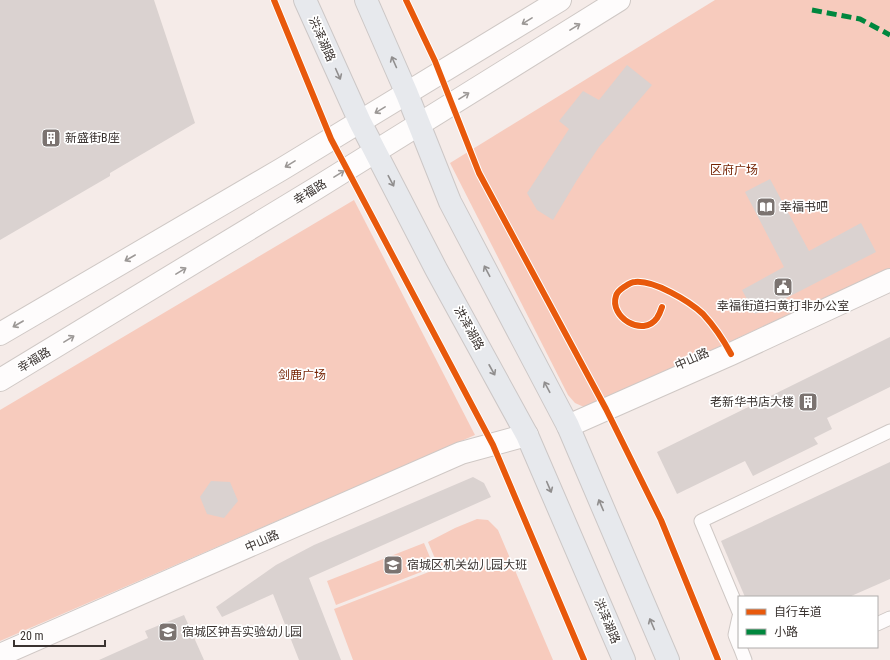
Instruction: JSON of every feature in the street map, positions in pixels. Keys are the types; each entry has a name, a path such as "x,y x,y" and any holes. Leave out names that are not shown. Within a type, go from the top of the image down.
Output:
{"main road":[{"name":"洪泽湖路","path":"305,0 375,152 436,269 527,435 624,660"},
{"path":"366,0 407,94 450,202 568,426 668,660"},
{"path":"0,334 282,169 560,0"},
{"name":"幸福路","path":"0,380 375,152 619,0"},
{"name":"中山路","path":"568,426 731,354 890,280"},
{"name":"中山路","path":"0,655 461,453 527,435"}],"lane":[{"path":"738,610 701,521 890,431"},
{"path":"878,624 890,618"},
{"path":"738,622 735,635 738,643"},
{"path":"740,648 745,660"}],"green space":[{"name":"区府广场","path":"715,0 890,0 890,268 594,404 584,407 575,403 568,395 450,163"},
{"name":"剑鹿广场","path":"354,200 475,435 0,641 0,410"},
{"path":"477,519 488,520 498,530 553,660 353,660 334,609 439,568 428,542 455,528"},
{"path":"424,543 434,567 336,605 327,581"}],"building":[{"path":"0,0 154,0 195,123 110,173 110,176 0,240"},
{"path":"627,65 652,85 599,147 553,220 537,210 527,193 569,129 559,121 583,91 599,100"},
{"path":"770,179 809,251 861,223 876,252 755,314 742,290 784,267 745,192"},
{"name":"老新华书店大楼","path":"890,337 890,387 827,418 832,429 814,438 818,444 753,476 745,461 677,494 657,452"},
{"path":"890,462 890,579 851,596 745,596 721,541"},
{"path":"473,477 484,483 491,497 309,578 341,660 299,660 273,594 222,617 216,607 276,565 314,545"},
{"path":"211,481 230,482 238,501 224,518 207,514 200,497"},
{"path":"184,615 204,660 99,660 148,638 145,631"}],"marked path":[{"path":"812,10 860,19 890,35"}],"cycle path":[{"path":"274,0 331,139 493,445 584,660"},
{"path":"406,0 435,61 479,173 606,409 661,520 718,660"},
{"path":"662,307 657,318 651,324 644,326 636,325 622,317 617,311 615,304 616,296 618,292 632,282 652,284 671,292 703,314 711,323 731,354"}],"place":[{"name":"新盛街B座","path":"51,138"},
{"name":"幸福书吧","path":"766,207"},
{"name":"幸福街道扫黄打非办公室","path":"783,287"},
{"name":"老新华书店大楼","path":"808,402"},
{"name":"宿城区机关幼儿园大班","path":"393,565"},
{"name":"宿城区钟吾实验幼儿园","path":"168,632"}]}
